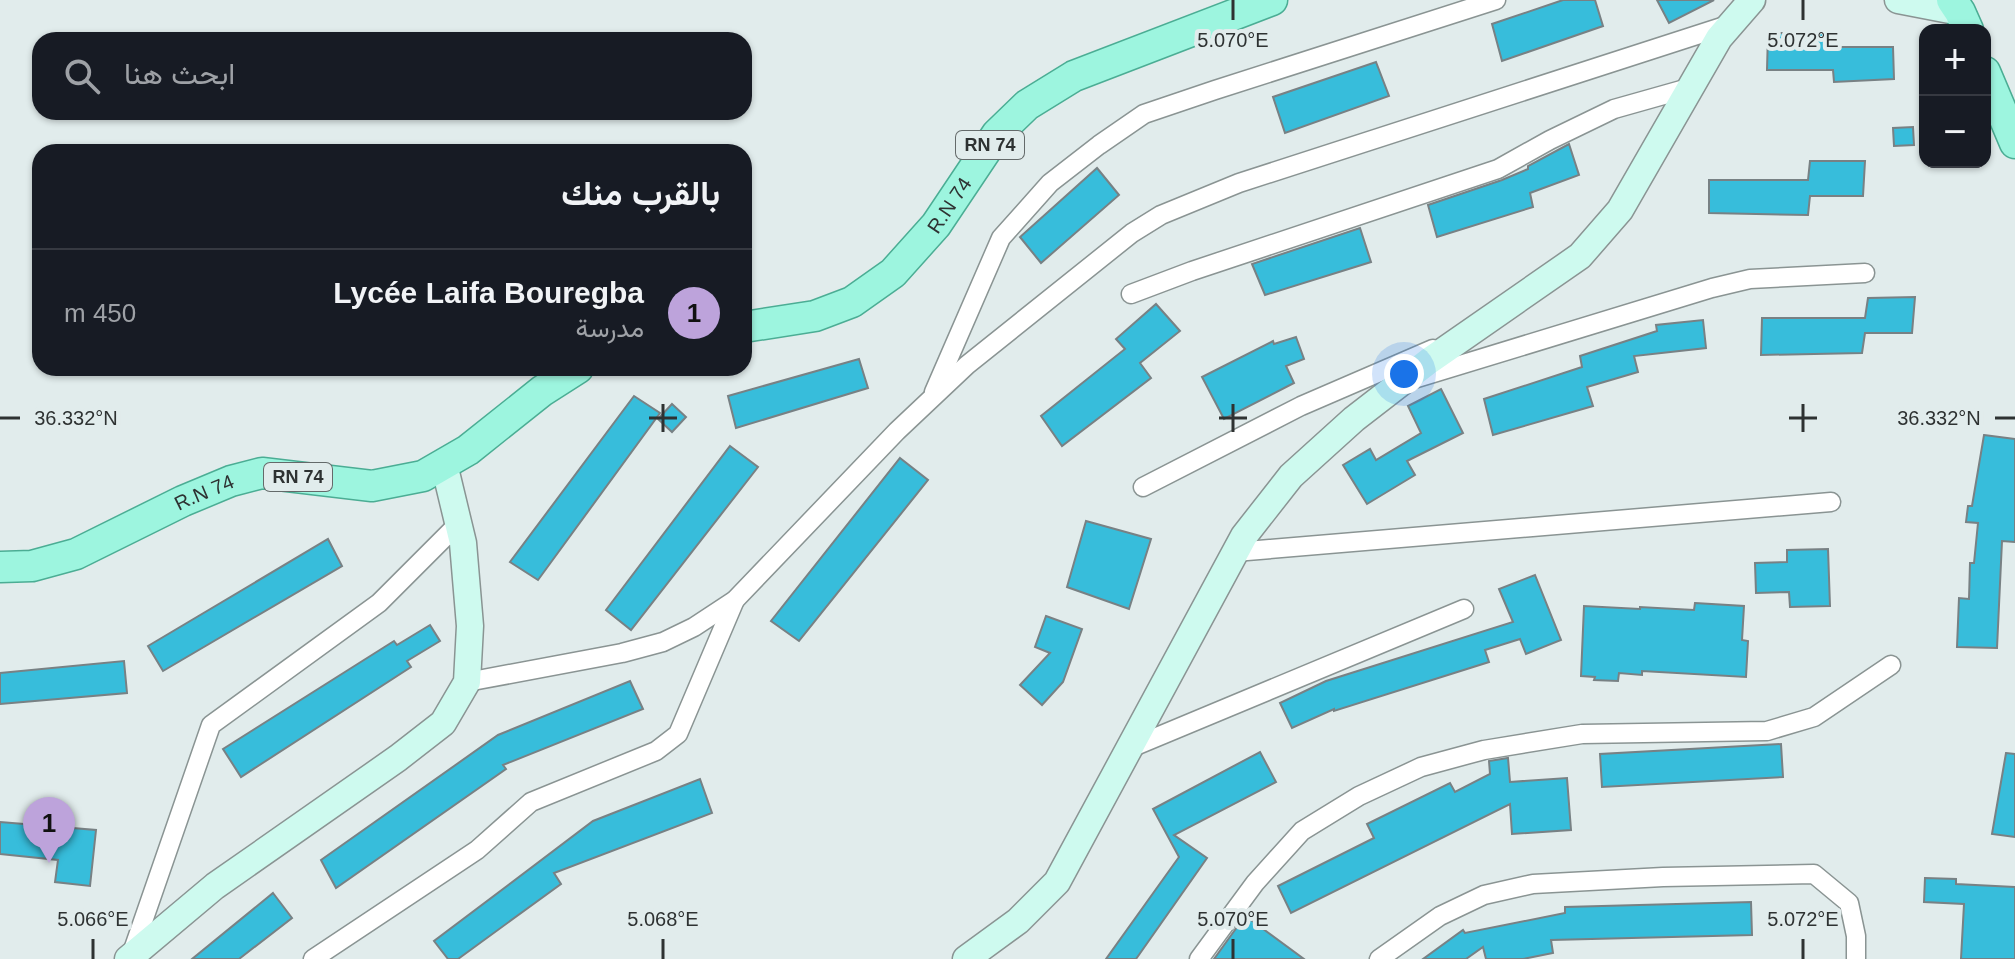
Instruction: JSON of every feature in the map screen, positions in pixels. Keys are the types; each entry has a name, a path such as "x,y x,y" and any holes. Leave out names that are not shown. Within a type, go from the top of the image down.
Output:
{"main road":[{"name":"R.N 74","path":"752,326 815,316 852,302 893,273 936,225 997,134 1027,105 1074,76 1272,0"},
{"path":"1991,86 2015,143"},
{"name":"R.N 74","path":"0,567 32,566 76,554 183,501 231,481 262,473 372,486 423,476 468,450 565,376"}],"street":[{"path":"932,399 1001,238 1050,183 1099,145 1144,114 1496,0"},
{"path":"966,959 1018,921 1057,882 1244,536 1291,476 1354,419 1400,383 1580,256 1620,210 1719,38 1752,0"},
{"path":"1898,0 1960,14"},
{"path":"467,682 622,653 663,642 694,627 735,600 897,431 967,365 1121,242 1161,215 1254,178 1731,24"},
{"path":"1131,294 1498,169 1614,109 1692,87"},
{"path":"1400,383 1750,279 1865,273"},
{"path":"1143,487 1301,406 1470,332"},
{"path":"130,958 215,886 443,723 467,682 470,626 463,543 444,464"},
{"path":"1235,552 1831,502"},
{"path":"130,958 211,725 379,603 458,524"},
{"path":"313,959 477,850 531,802 656,751 678,734 735,600"},
{"path":"1128,749 1464,609"},
{"path":"1199,959 1255,883 1302,831 1359,796 1421,767 1484,750 1582,734 1767,731 1814,717 1891,665"},
{"path":"1379,959 1440,916 1484,895 1533,884 1814,874 1849,903 1856,936 1856,959"}],"building":[{"path":"1563,0 1595,0 1603,26 1502,61 1492,24"},
{"path":"1657,0 1714,0 1669,23"},
{"path":"1768,33 1833,33 1834,47 1893,47 1894,79 1834,82 1833,70 1767,70"},
{"path":"1376,62 1389,96 1285,133 1273,97"},
{"path":"1913,127 1914,145 1894,146 1893,128"},
{"path":"1569,144 1579,175 1530,193 1533,207 1437,237 1428,205 1528,169 1528,166"},
{"path":"1810,161 1865,161 1863,196 1810,196 1808,215 1709,213 1709,180 1808,180"},
{"path":"1097,168 1119,195 1041,263 1020,237"},
{"path":"1360,228 1371,262 1265,295 1252,264"},
{"path":"1915,297 1912,333 1865,333 1862,353 1761,355 1762,318 1865,318 1868,298"},
{"path":"1156,304 1180,331 1140,363 1151,378 1062,446 1041,416 1125,349 1116,339"},
{"path":"1703,320 1706,348 1634,356 1638,372 1587,387 1593,406 1493,435 1484,399 1582,367 1580,356 1657,331 1656,325"},
{"path":"1296,337 1304,359 1286,366 1294,383 1224,419 1202,377 1273,341 1274,344"},
{"path":"859,359 868,388 736,428 728,396"},
{"path":"1441,389 1463,433 1407,461 1415,475 1367,504 1343,465 1370,449 1376,460 1421,433 1408,406"},
{"path":"634,396 660,413 538,580 510,562"},
{"path":"672,404 686,417 672,432 658,419"},
{"path":"1984,435 2015,439 2015,542 2002,541 1997,648 1957,647 1959,598 1969,599 1970,563 1974,563 1978,523 1966,522 1968,506 1972,506"},
{"path":"730,446 758,467 631,630 606,610"},
{"path":"900,458 928,480 799,641 771,621"},
{"path":"1086,521 1151,539 1129,609 1067,587"},
{"path":"328,539 342,566 163,671 148,646"},
{"path":"1828,549 1830,606 1790,607 1789,592 1756,593 1755,563 1787,562 1787,550"},
{"path":"1535,575 1561,640 1526,654 1520,639 1485,650 1489,662 1334,709 1292,728 1280,703 1326,681 1513,622 1499,589"},
{"path":"1695,603 1744,606 1742,640 1748,641 1746,677 1642,671 1642,675 1619,673 1618,681 1581,676 1584,606 1694,610"},
{"path":"1046,616 1082,629 1063,682 1042,705 1020,685 1050,653 1035,647"},
{"path":"430,625 440,641 407,661 411,667 241,777 223,749 394,641 397,645"},
{"path":"124,661 127,693 0,704 0,673"},
{"path":"630,681 643,709 503,765 506,769 336,888 321,860 498,735"},
{"path":"1781,744 1783,777 1602,787 1600,754"},
{"path":"1260,752 1276,782 1174,835 1207,858 1136,959 1106,959 1179,857 1153,809"},
{"path":"2006,753 2015,754 2015,837 1992,834"},
{"path":"1508,758 1510,782 1567,778 1571,830 1512,834 1510,804 1291,913 1278,886 1374,838 1367,824 1450,783 1455,792 1490,774 1489,761"},
{"path":"700,779 712,813 554,873 561,884 458,959 448,959 434,941 593,821"},
{"path":"0,822 96,830 90,886 55,882 58,860 0,854"},
{"path":"1925,878 1956,879 1956,884 2015,887 2015,959 1961,959 1964,904 1924,902"},
{"path":"273,893 292,918 239,959 192,959"},
{"path":"1751,902 1752,935 1551,940 1553,953 1523,959 1486,959 1483,947 1466,959 1423,959 1463,930 1465,933 1565,913 1565,907"},
{"path":"1245,916 1251,920 1304,959 1214,959"}],"place":[{"name":"Lycée Laifa Bouregba","path":"49,863"}]}
